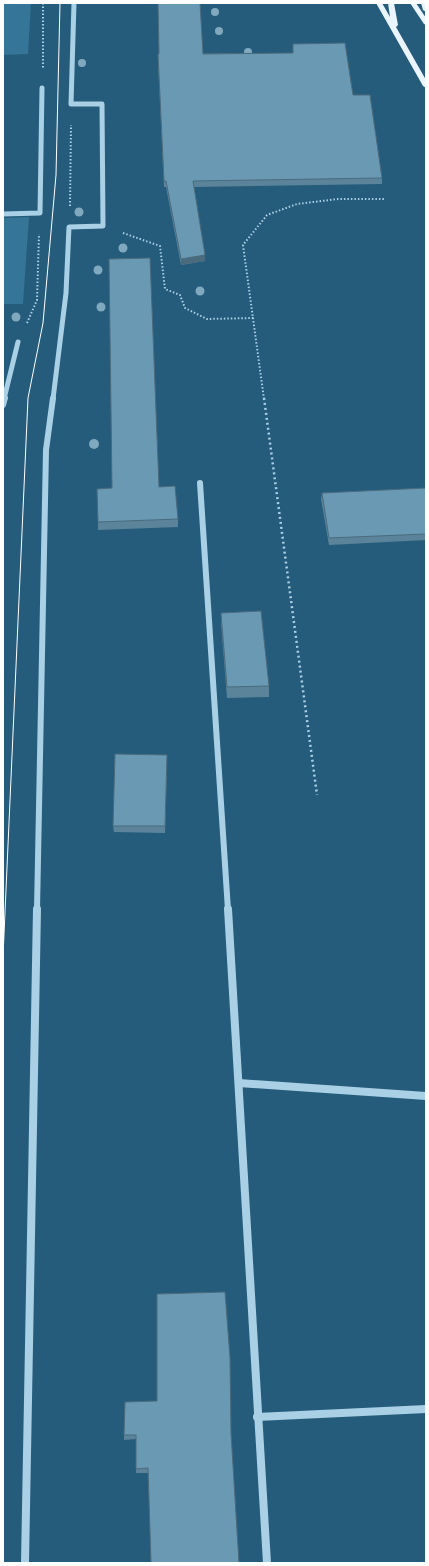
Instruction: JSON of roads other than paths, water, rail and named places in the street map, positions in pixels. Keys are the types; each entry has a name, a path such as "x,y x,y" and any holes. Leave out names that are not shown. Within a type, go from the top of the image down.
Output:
{"main road":[{"path":"380,3 426,86"},
{"path":"391,3 397,35"},
{"path":"413,3 426,23"},
{"path":"424,3 426,10"}],"street":[{"path":"25,1563 46,450 66,294 69,227 103,226 102,104 71,104 74,3"},
{"path":"3,214 40,213 42,88"},
{"path":"3,405 18,342"},
{"path":"200,483 239,1084 257,1417 267,1563"},
{"path":"239,1084 426,1096"},
{"path":"257,1417 426,1409"}],"tram line":[{"path":"3,957 28,398 43,323 56,175 60,3"}]}
